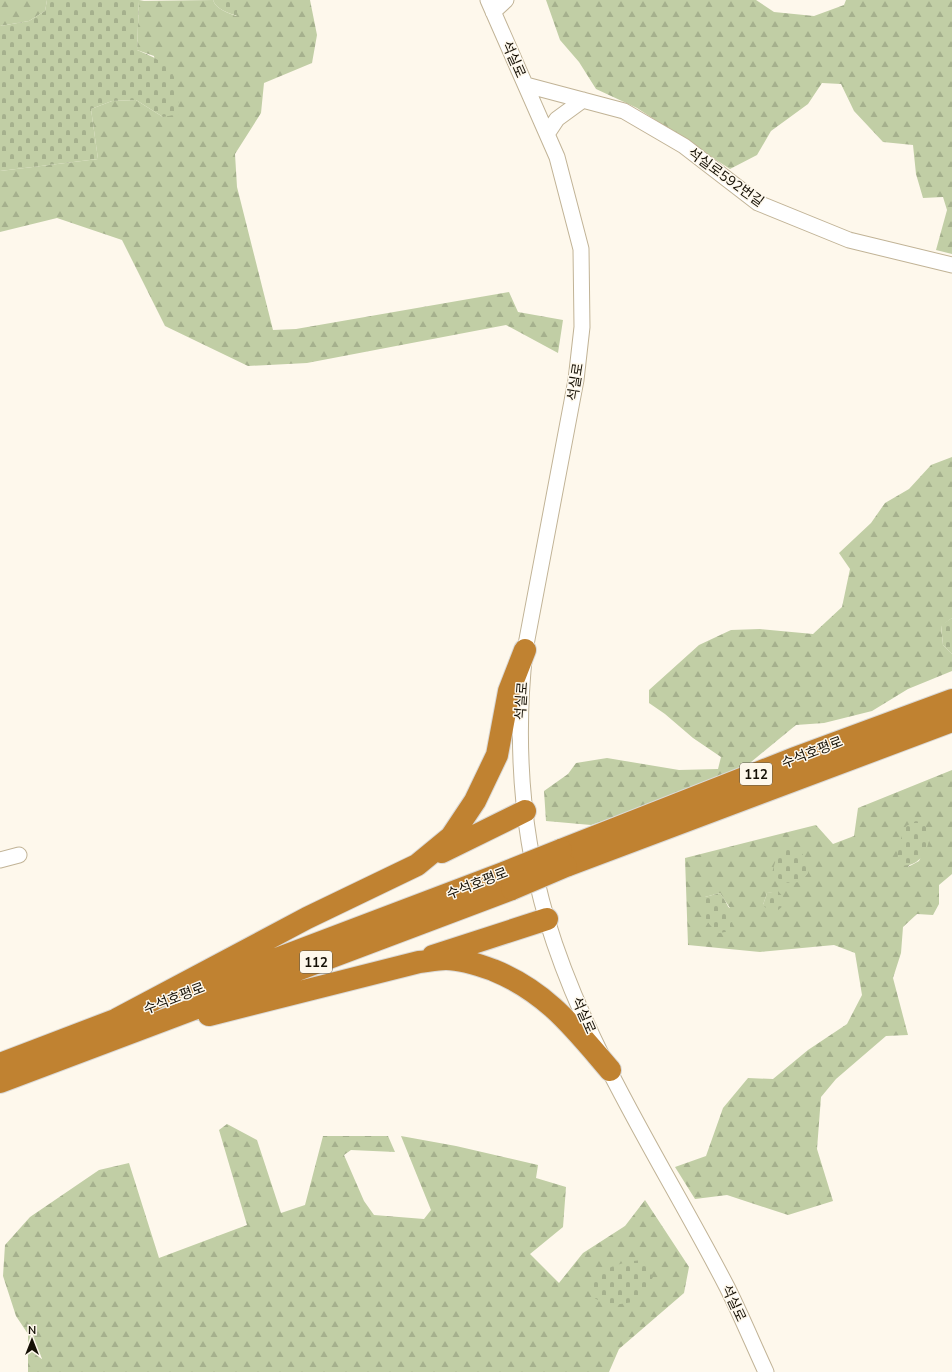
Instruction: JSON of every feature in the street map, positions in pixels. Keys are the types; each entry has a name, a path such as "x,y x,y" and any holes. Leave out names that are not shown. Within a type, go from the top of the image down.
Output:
{"highway":[{"path":"417,865 451,837 475,801 497,755 510,691 525,650"},
{"name":"수석호평로","path":"0,1082 119,1028 509,880 796,758 952,700"},
{"name":"수석호평로","path":"563,858 952,721"},
{"path":"119,1028 307,918 525,811"},
{"path":"419,962 448,951 547,920"},
{"path":"119,1028 419,962 446,959 480,965 509,977 551,1004 573,1026 610,1070"},
{"name":"수석호평로","path":"0,1064 119,1028"}],"street":[{"path":"490,6 506,0"},
{"name":"석실로","path":"490,6 557,157 581,249 582,327 576,380 525,650 520,691 519,728 525,811 530,844 547,920 566,974 610,1070 728,1288 766,1372"},
{"name":"석실로592번길","path":"526,86 624,111 677,142 758,203 849,240 952,265"},
{"path":"547,134 557,120 583,100"},
{"path":"0,860 19,855"}],"green space":[{"path":"0,0 47,0 45,11 29,21 0,26"},
{"path":"47,0 144,0 139,1 137,50 160,61 167,66 172,73 177,89 179,114 163,117 136,100 112,101 91,109 98,159 0,171 0,26 29,21 45,11"},
{"path":"213,0 219,8 236,16 237,0 310,0 317,35 312,63 264,83 261,113 235,154 237,187 273,330 296,329 509,292 518,312 563,320 558,353 506,325 307,363 248,366 165,326 122,240 57,218 0,232 0,171 98,159 91,109 112,101 136,100 163,117 154,56 137,50 139,1"},
{"path":"213,0 237,0 237,16 226,12 217,6"},
{"path":"546,0 756,0 774,12 814,16 844,5 846,0 952,0 952,254 936,250 947,210 943,197 923,198 916,174 913,145 883,142 854,111 841,84 822,83 808,104 771,131 757,155 730,169 637,108 596,89 579,62 560,40"},
{"path":"952,457 952,618 941,626 943,645 952,654 952,671 908,689 872,711 824,723 796,725 745,767 633,811 591,825 546,821 544,791 568,774 576,763 607,758 679,770 718,769 721,757 693,738 665,714 649,703 649,690 699,645 731,630 760,629 813,634 842,607 850,569 839,553 871,523 885,503 909,489 931,465"},
{"path":"952,618 952,654 943,645 941,625"},
{"path":"952,770 952,874 939,885 939,904 933,915 917,914 903,927 901,953 893,978 908,1035 886,1036 836,1079 821,1097 817,1149 833,1201 788,1215 727,1195 695,1199 675,1167 706,1156 723,1108 748,1078 773,1079 808,1050 847,1024 862,995 855,953 834,945 760,952 688,945 685,858 816,825 833,844 854,836 858,808","holes":["929,839 919,861 908,867","778,892 763,905 767,893","720,893 730,908 705,897"]},
{"path":"916,821 925,824 929,839 928,845 923,855 916,862 900,865 898,860 898,850 900,841 906,826"},
{"path":"785,848 799,849 807,861 808,873 801,882 784,883 772,873 776,859"},
{"path":"778,891 784,898 784,905 777,911 770,912 763,905 767,893"},
{"path":"720,893 730,911 732,926 731,931 719,933 711,926 706,918 704,913 704,903 705,897"},
{"path":"227,1124 257,1140 281,1213 305,1205 323,1136 388,1136 395,1152 351,1150 344,1155 364,1201 374,1215 424,1219 431,1210 401,1136 456,1146 538,1165 536,1178 566,1187 563,1227 530,1254 559,1283 583,1253 625,1226 645,1200 689,1267 684,1293 619,1349 609,1372 28,1372 28,1334 16,1316 3,1276 5,1245 30,1217 99,1170 129,1163 159,1258 247,1225 219,1130"},
{"path":"643,1260 653,1277 639,1301 608,1306 591,1296 594,1282 604,1271 623,1263"}]}
